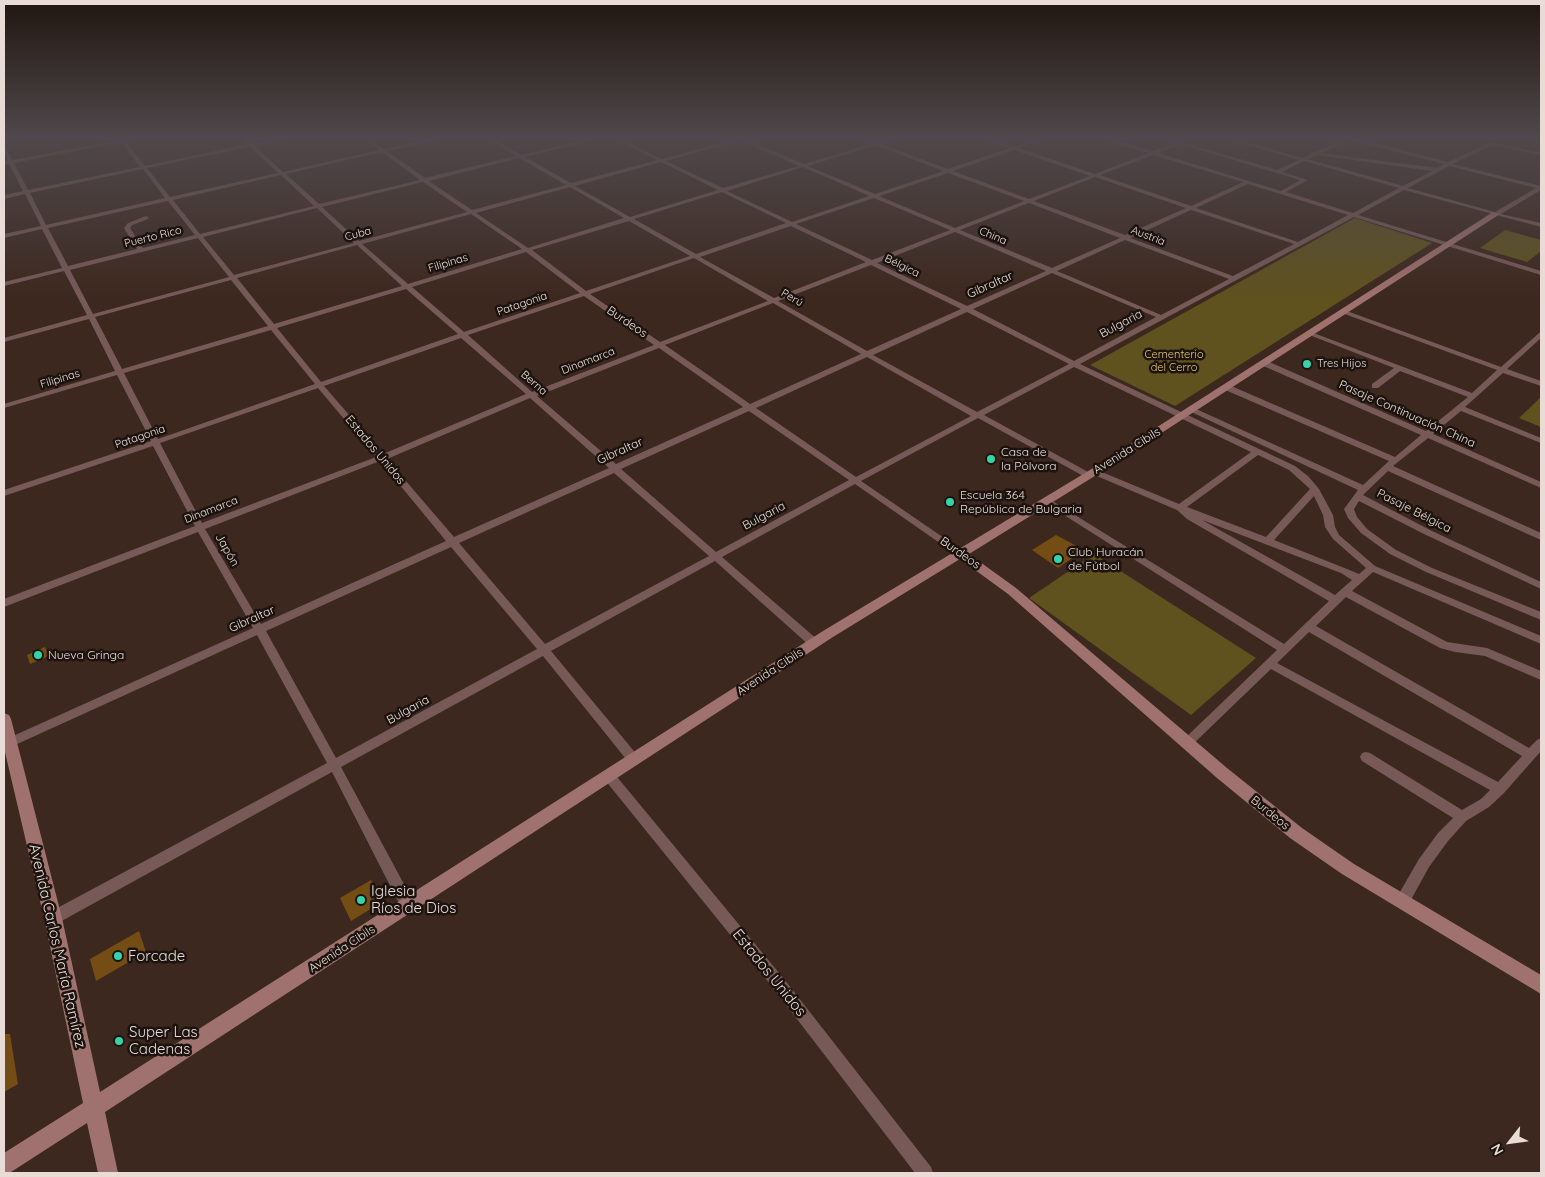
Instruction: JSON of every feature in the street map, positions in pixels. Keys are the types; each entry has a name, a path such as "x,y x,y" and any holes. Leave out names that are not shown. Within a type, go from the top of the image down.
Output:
{"street":[{"path":"4,197 26,192"},
{"name":"Japón","path":"26,192 199,526 334,765 408,906"},
{"name":"Estados Unidos","path":"164,192 319,384 544,650 634,760"},
{"path":"4,236 199,192"},
{"name":"Berna","path":"301,192 814,643"},
{"name":"Puerto Rico","path":"4,284 377,192"},
{"name":"Burdeos","path":"442,192 526,249 584,293 1012,590 1187,743 1296,833 1402,902 1541,984"},
{"name":"Cuba","path":"4,340 547,192"},
{"name":"Perú","path":"584,192 866,354 977,415 1091,473 1180,508"},
{"name":"Filipinas","path":"4,406 272,327 716,192"},
{"name":"Bélgica","path":"726,192 967,309 1075,364 1186,413"},
{"name":"China","path":"866,192 1161,317"},
{"name":"Patagonia","path":"4,493 882,192"},
{"name":"Austria","path":"1004,192 1235,279"},
{"name":"Dinamarca","path":"4,602 381,458 531,395 1056,192"},
{"path":"1143,192 1300,244"},
{"name":"Gibraltar","path":"6,744 748,406 1226,192"},
{"path":"1283,192 1541,273"},
{"name":"Bulgaria","path":"53,918 715,556 1396,192"},
{"path":"1417,192 1541,225"},
{"name":"Avenida Cibils","path":"4,1165 94,1109 814,643 1091,473 1309,333 1451,245 1496,214 1534,192"},
{"path":"141,250 127,228 130,224 146,218"},
{"path":"1344,312 1541,384"},
{"path":"1309,333 1474,396"},
{"path":"1360,492 1425,434 1474,396 1541,335"},
{"name":"Pasaje Continuación China","path":"1264,363 1541,485"},
{"path":"1375,386 1399,368"},
{"path":"1226,387 1391,463 1541,537"},
{"path":"1460,408 1541,441"},
{"path":"1186,413 1292,468 1305,478 1315,489 1336,537 1372,568 1541,640"},
{"name":"Pasaje Bélgica","path":"1186,413 1360,492 1427,532 1541,586"},
{"path":"1180,508 1258,451"},
{"path":"1268,541 1315,489"},
{"name":"Pasaje Bélgica","path":"1360,492 1349,509 1352,518 1364,531 1393,552 1429,570 1541,616"},
{"path":"1046,501 1285,650"},
{"path":"1180,508 1344,571 1359,579"},
{"path":"1180,508 1190,517 1336,600"},
{"path":"1187,743 1308,626 1372,568"},
{"path":"1346,592 1444,644 1455,648 1487,652 1541,676"},
{"path":"1308,626 1531,754"},
{"path":"1270,664 1500,789"},
{"name":"Avenida Carlos María Ramírez","path":"4,719 6,744 53,918 108,1173"},
{"path":"1402,902 1424,863 1444,837 1462,817 1485,803 1500,789 1541,743"},
{"path":"1366,757 1462,817"},
{"name":"Estados Unidos","path":"609,776 779,984 925,1173"}],"green space":[{"name":"Cementerio del Cerro","path":"1355,218 1432,243 1175,406 1090,365"},
{"path":"1505,230 1541,240 1541,251 1527,262 1480,248"},
{"path":"1541,397 1541,427 1519,418"},
{"path":"1094,554 1256,658 1191,715 1029,598"}],"building":[{"name":"Club Huracán de Fútbol","path":"1056,535 1084,550 1058,568 1032,550"},
{"name":"Nueva Gringa","path":"45,647 49,656 30,664 27,655"},
{"name":"Iglesia Ríos de Dios","path":"371,880 382,902 351,921 340,898"},
{"name":"Forcade","path":"139,931 146,952 96,981 90,959"},
{"path":"4,1034 10,1034 18,1084 4,1092"}],"place":[{"name":"Tres Hijos","path":"1307,364"},
{"name":"Casa de la Pólvora","path":"991,459"},
{"name":"Escuela 364 República de Bulgaria","path":"950,502"},
{"name":"Club Huracán de Fútbol","path":"1058,559"},
{"name":"Nueva Gringa","path":"38,655"},
{"name":"Iglesia Ríos de Dios","path":"361,900"},
{"name":"Forcade","path":"118,956"},
{"name":"Super Las Cadenas","path":"119,1041"}]}
